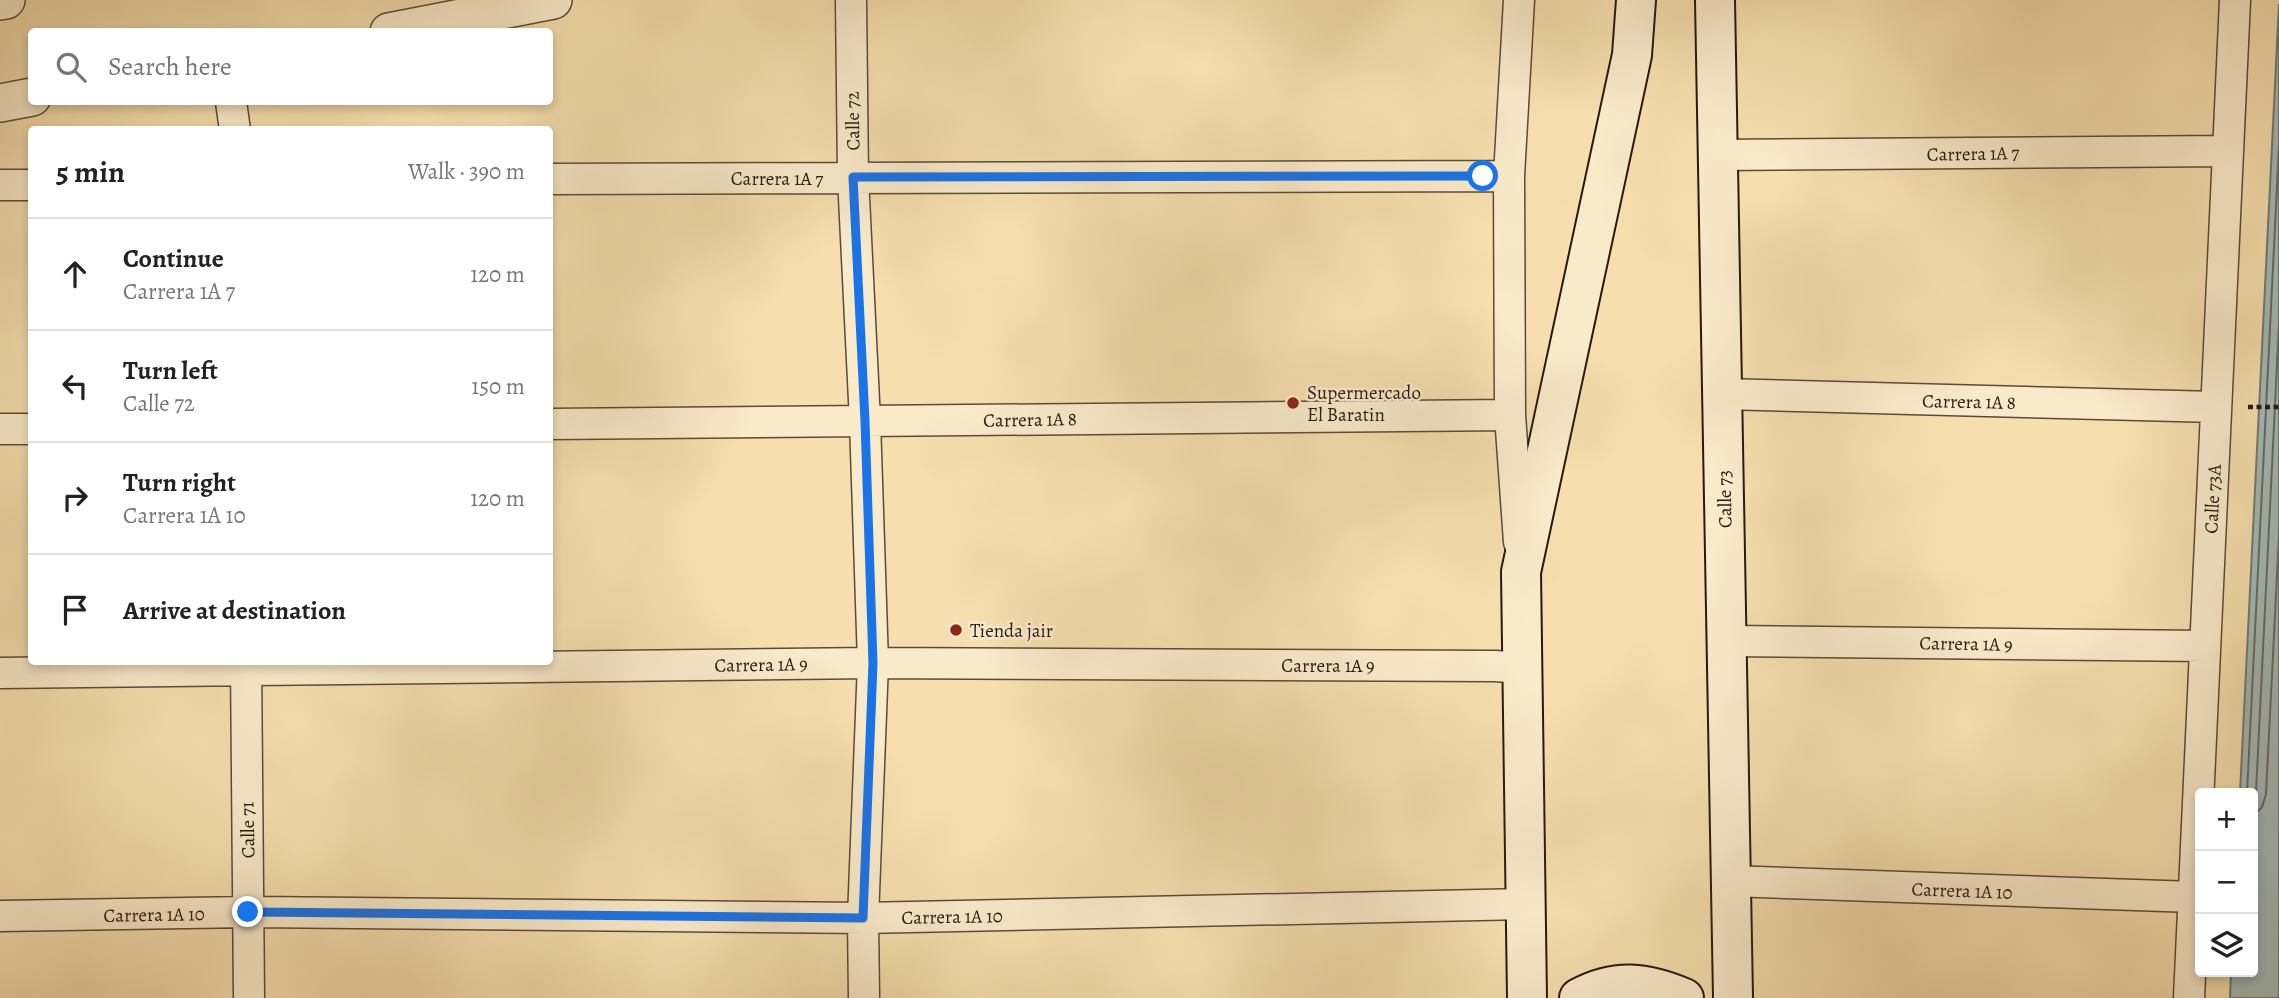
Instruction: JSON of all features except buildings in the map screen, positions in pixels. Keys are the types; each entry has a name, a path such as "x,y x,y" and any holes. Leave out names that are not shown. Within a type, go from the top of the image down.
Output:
{"main road":[{"path":"1527,998 1521,572 1632,55 1636,0"},
{"name":"Calle 73","path":"1715,0 1733,998"},
{"path":"1579,998 1594,990 1625,984 1656,987 1684,998"}],"street":[{"path":"0,1 6,0"},
{"path":"409,28 552,0"},
{"name":"Calle 72","path":"851,0 853,177 873,663 863,918 864,998"},
{"path":"1519,0 1509,176 1510,415 1521,572"},
{"name":"Calle 73A","path":"2189,998 2235,0"},
{"path":"0,103 28,98"},
{"path":"231,105 234,126"},
{"name":"Carrera 1A 7","path":"1717,155 2228,150"},
{"name":"Carrera 1A 7","path":"553,179 1509,176"},
{"path":"0,186 28,185"},
{"name":"Carrera 1A 8","path":"1722,394 2216,407"},
{"name":"Carrera 1A 8","path":"553,424 1510,415"},
{"path":"0,429 28,429"},
{"name":"Carrera 1A 9","path":"1726,640 2205,646"},
{"name":"Carrera 1A 9","path":"553,665 873,663 1522,667"},
{"name":"Carrera 1A 9","path":"0,673 246,666 455,665"},
{"name":"Calle 71","path":"246,666 249,998"},
{"name":"Carrera 1A 10","path":"1730,881 2194,897"},
{"name":"Carrera 1A 10","path":"0,916 248,912 863,918 1526,904"}],"path":[{"path":"2248,407 2279,407"}],"water":[{"path":"2279,4 2279,998 2230,998 2231,977 2258,977 2258,788 2240,788"}],"place":[{"name":"Supermercado El Baratin","path":"1293,403"},
{"name":"Tienda jair","path":"956,630"}],"route":[{"path":"248,912 863,918 873,663 853,177 1483,176"}]}
